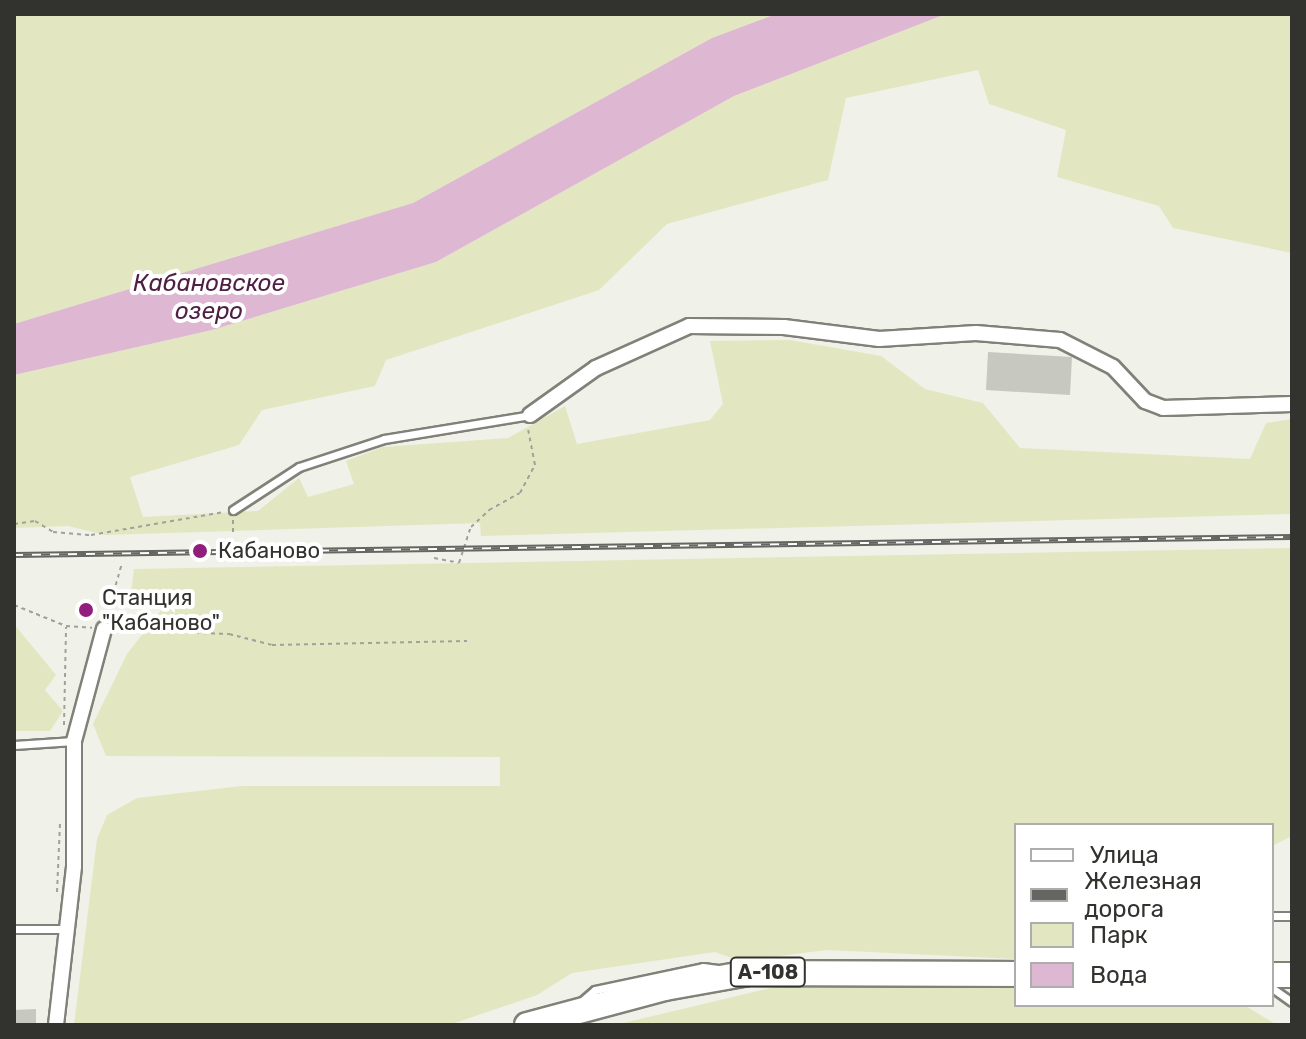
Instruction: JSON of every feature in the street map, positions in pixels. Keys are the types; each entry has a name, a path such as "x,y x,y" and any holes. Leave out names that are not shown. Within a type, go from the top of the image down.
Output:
{"highway":[{"name":"А-108","path":"527,1025 748,973 1014,974"}],"street":[{"path":"530,415 596,368 689,326 784,327 879,339 976,333 1060,340 1113,367 1145,401 1163,408 1292,404"},
{"path":"56,1025 69,929 69,742 104,629"}],"lane":[{"path":"233,510 299,467 384,439 530,415"},
{"path":"14,745 69,742"},
{"path":"14,929 69,929"},
{"path":"1274,989 1292,1002"}],"path":[{"path":"434,558 459,563 471,527 520,493 535,465 530,415"},
{"path":"14,524 35,521 53,532 91,535 233,510 233,535"},
{"path":"104,629 122,563"},
{"path":"14,605 66,626 229,634 272,645 467,641"},
{"path":"66,626 69,742"},
{"path":"57,902 60,816"}],"green space":[{"path":"14,14 776,14 712,38 413,203 14,324"},
{"path":"946,14 1292,14 1292,253 1173,228 1159,206 1057,177 1066,130 989,104 978,70 846,98 828,180 667,224 599,290 386,360 375,386 262,410 239,445 130,477 143,517 258,511 299,478 308,497 354,484 346,461 383,447 508,438 565,406 577,444 710,420 723,404 710,341 790,340 881,356 925,389 983,403 1020,448 1250,459 1266,423 1292,419 1292,514 481,536 480,523 105,535 68,526 14,528 14,375 212,330 436,262 734,96"},
{"path":"1292,548 1292,836 1274,845 1274,823 1014,823 1014,959 827,950 740,961 715,952 572,973 537,995 449,1025 74,1025 97,839 107,815 137,798 242,786 500,786 500,757 106,756 93,724 127,654 166,604 130,601 134,569"},
{"path":"14,624 56,675 45,690 63,711 50,731 14,731"},
{"path":"779,986 1014,988 1014,1007 1247,1007 1277,1025 615,1025"}],"water":[{"name":"Кабановское озеро","path":"776,14 946,14 734,96 436,262 212,330 14,375 14,324 413,203 712,38"}],"building":[{"path":"988,352 1072,357 1070,395 986,390"},
{"path":"36,1009 36,1025 14,1025 14,1010"}],"railway":[{"path":"14,555 1292,537"}],"place":[{"name":"Кабаново","path":"200,551"},
{"name":"Станция \"Кабаново\"","path":"86,610"}]}
